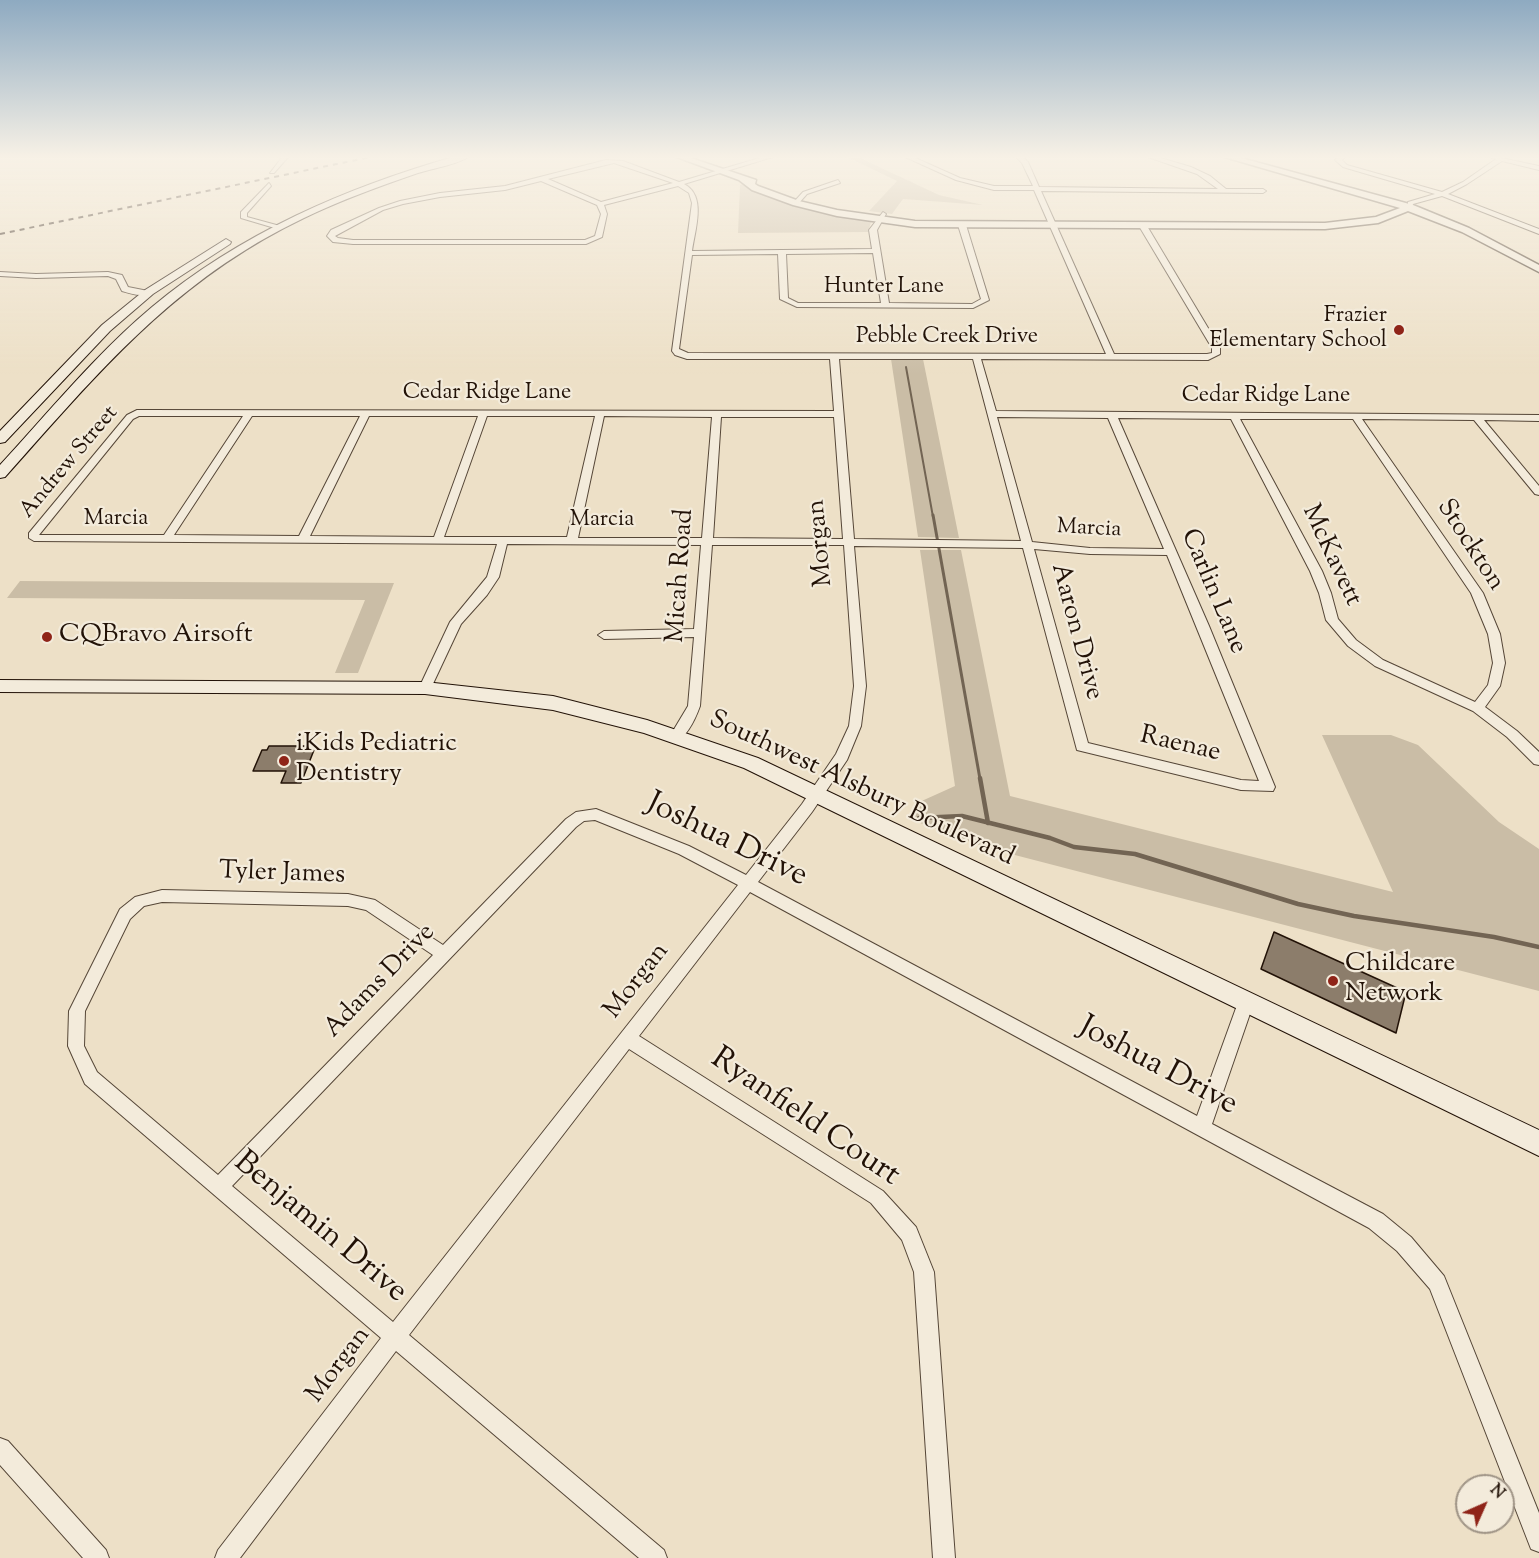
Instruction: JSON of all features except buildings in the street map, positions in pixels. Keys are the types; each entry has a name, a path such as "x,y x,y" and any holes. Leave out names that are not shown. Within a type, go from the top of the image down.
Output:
{"main road":[{"path":"0,439 106,328 148,292 237,236 253,229"},
{"path":"0,474 126,336 172,296 220,260 275,229"},
{"path":"45,392 75,392"},
{"name":"Southwest Alsbury Boulevard","path":"0,686 425,688 553,703 676,736 751,763 817,794 1539,1143"}],"street":[{"path":"341,229 331,236 336,240 353,242 586,242 598,237 600,229"},
{"path":"691,229 688,253 876,251"},
{"path":"874,229 885,306"},
{"name":"Hunter Lane","path":"782,251 783,299 788,303 798,305 973,306 985,300 963,229"},
{"path":"1053,229 1111,356"},
{"name":"Pebble Creek Drive","path":"688,253 675,349 678,353 687,356 1208,357 1216,354 1216,348 1145,229"},
{"path":"1462,229 1494,242 1539,269"},
{"path":"0,274 36,276 108,274 118,277 125,289 136,293 148,292"},
{"name":"Morgan","path":"226,1558 395,1336 817,794 842,756 855,726 860,686 834,356"},
{"name":"Aaron Drive","path":"976,356 1083,747"},
{"path":"166,540 250,412"},
{"path":"438,540 484,412"},
{"name":"Cedar Ridge Lane","path":"137,413 837,414"},
{"name":"Andrew Street","path":"34,538 34,533 130,417 137,413"},
{"path":"303,540 366,413"},
{"path":"572,540 600,414"},
{"name":"Micah Road","path":"676,736 694,706 717,414"},
{"name":"Cedar Ridge Lane","path":"992,414 1539,418"},
{"name":"Carlin Lane","path":"1112,416 1203,626 1268,786"},
{"name":"McKavett","path":"1234,416 1316,571 1326,593 1332,620 1352,643 1379,663 1477,708 1512,734 1539,760"},
{"name":"Stockton","path":"1356,417 1477,593 1494,634 1499,663 1494,686 1477,708"},
{"path":"1476,417 1539,492"},
{"name":"Marcia","path":"34,538 955,543 1028,545 1090,551 1170,552"},
{"path":"425,688 456,622 493,578 503,540"},
{"path":"604,635 701,633"},
{"name":"Raenae","path":"1083,747 1242,785 1268,786"},
{"name":"Joshua Drive","path":"581,816 596,814 684,850 1376,1221 1404,1244 1437,1283 1539,1540"},
{"name":"Adams Drive","path":"220,1186 571,823 581,816"},
{"name":"Tyler James","path":"140,901 162,896 348,900 370,904 444,954"},
{"name":"Benjamin Drive","path":"140,901 125,914 77,1011 76,1046 91,1078 656,1558"},
{"path":"1203,1127 1246,1002"},
{"name":"Ryanfield Court","path":"627,1038 877,1197 909,1234 924,1272 944,1558"},
{"path":"0,1449 98,1558"}],"shaded area":[{"path":"738,229 869,229 868,232 738,233"},
{"path":"891,359 923,359 959,538 918,537"},
{"path":"920,550 961,550 1010,796 1393,892 1322,735 1391,735 1418,745 1499,822 1539,849 1539,991 984,847 915,821 915,804 955,786"},
{"path":"20,581 394,583 358,673 335,673 365,600 7,598"}],"waterway":[{"path":"906,367 933,517"},
{"path":"933,515 980,779"},
{"path":"980,778 988,822"},
{"path":"919,818 962,816 988,822"},
{"path":"988,822 1050,838 1074,847 1135,854 1298,904 1354,916 1494,937 1539,947"}],"railway":[{"path":"0,234 25,229"}],"place":[{"name":"Frazier Elementary School","path":"1399,330"},
{"name":"CQBravo Airsoft","path":"47,637"},
{"name":"iKids Pediatric Dentistry","path":"284,761"},
{"name":"Childcare Network","path":"1333,981"}]}
